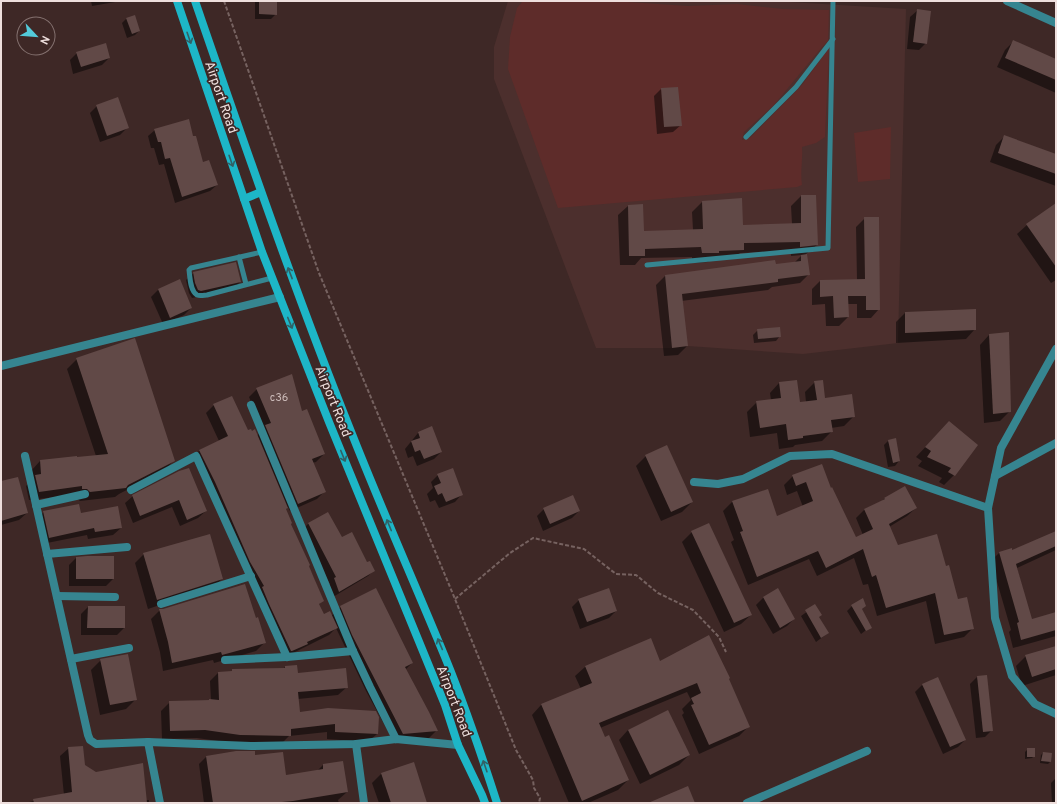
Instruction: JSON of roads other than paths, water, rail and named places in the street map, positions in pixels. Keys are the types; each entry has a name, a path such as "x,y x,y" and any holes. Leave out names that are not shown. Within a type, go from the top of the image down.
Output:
{"main road":[{"name":"Airport Road","path":"177,1 262,252 444,705 458,745 485,803"},
{"name":"Airport Road","path":"195,1 280,245 352,434 470,720 497,803"},
{"path":"244,199 261,192"}],"street":[{"path":"1007,1 1056,24"},
{"path":"1,366 280,297"},
{"path":"1056,349 1000,448 988,508 995,618 1012,676 1035,704 1056,714"},
{"path":"250,405 353,650 396,739"},
{"path":"995,476 1056,443"},
{"path":"694,482 718,484 744,479 790,456 832,454 988,508"},
{"path":"26,456 90,740 96,744 148,742 251,746 356,744 396,739 458,745"},
{"path":"131,490 196,456 288,657"},
{"path":"36,505 85,494"},
{"path":"47,554 126,547"},
{"path":"161,604 251,576"},
{"path":"57,596 115,597"},
{"path":"71,659 129,648"},
{"path":"225,660 288,657 353,650"},
{"path":"148,742 160,803"},
{"path":"356,744 364,803"},
{"path":"748,803 867,751"}],"lane":[{"path":"647,265 828,248 834,1"},
{"path":"746,137 796,86 833,39"},
{"path":"262,252 191,268 189,270 193,290 198,295 208,295 272,278"},
{"path":"239,257 246,284"}]}
